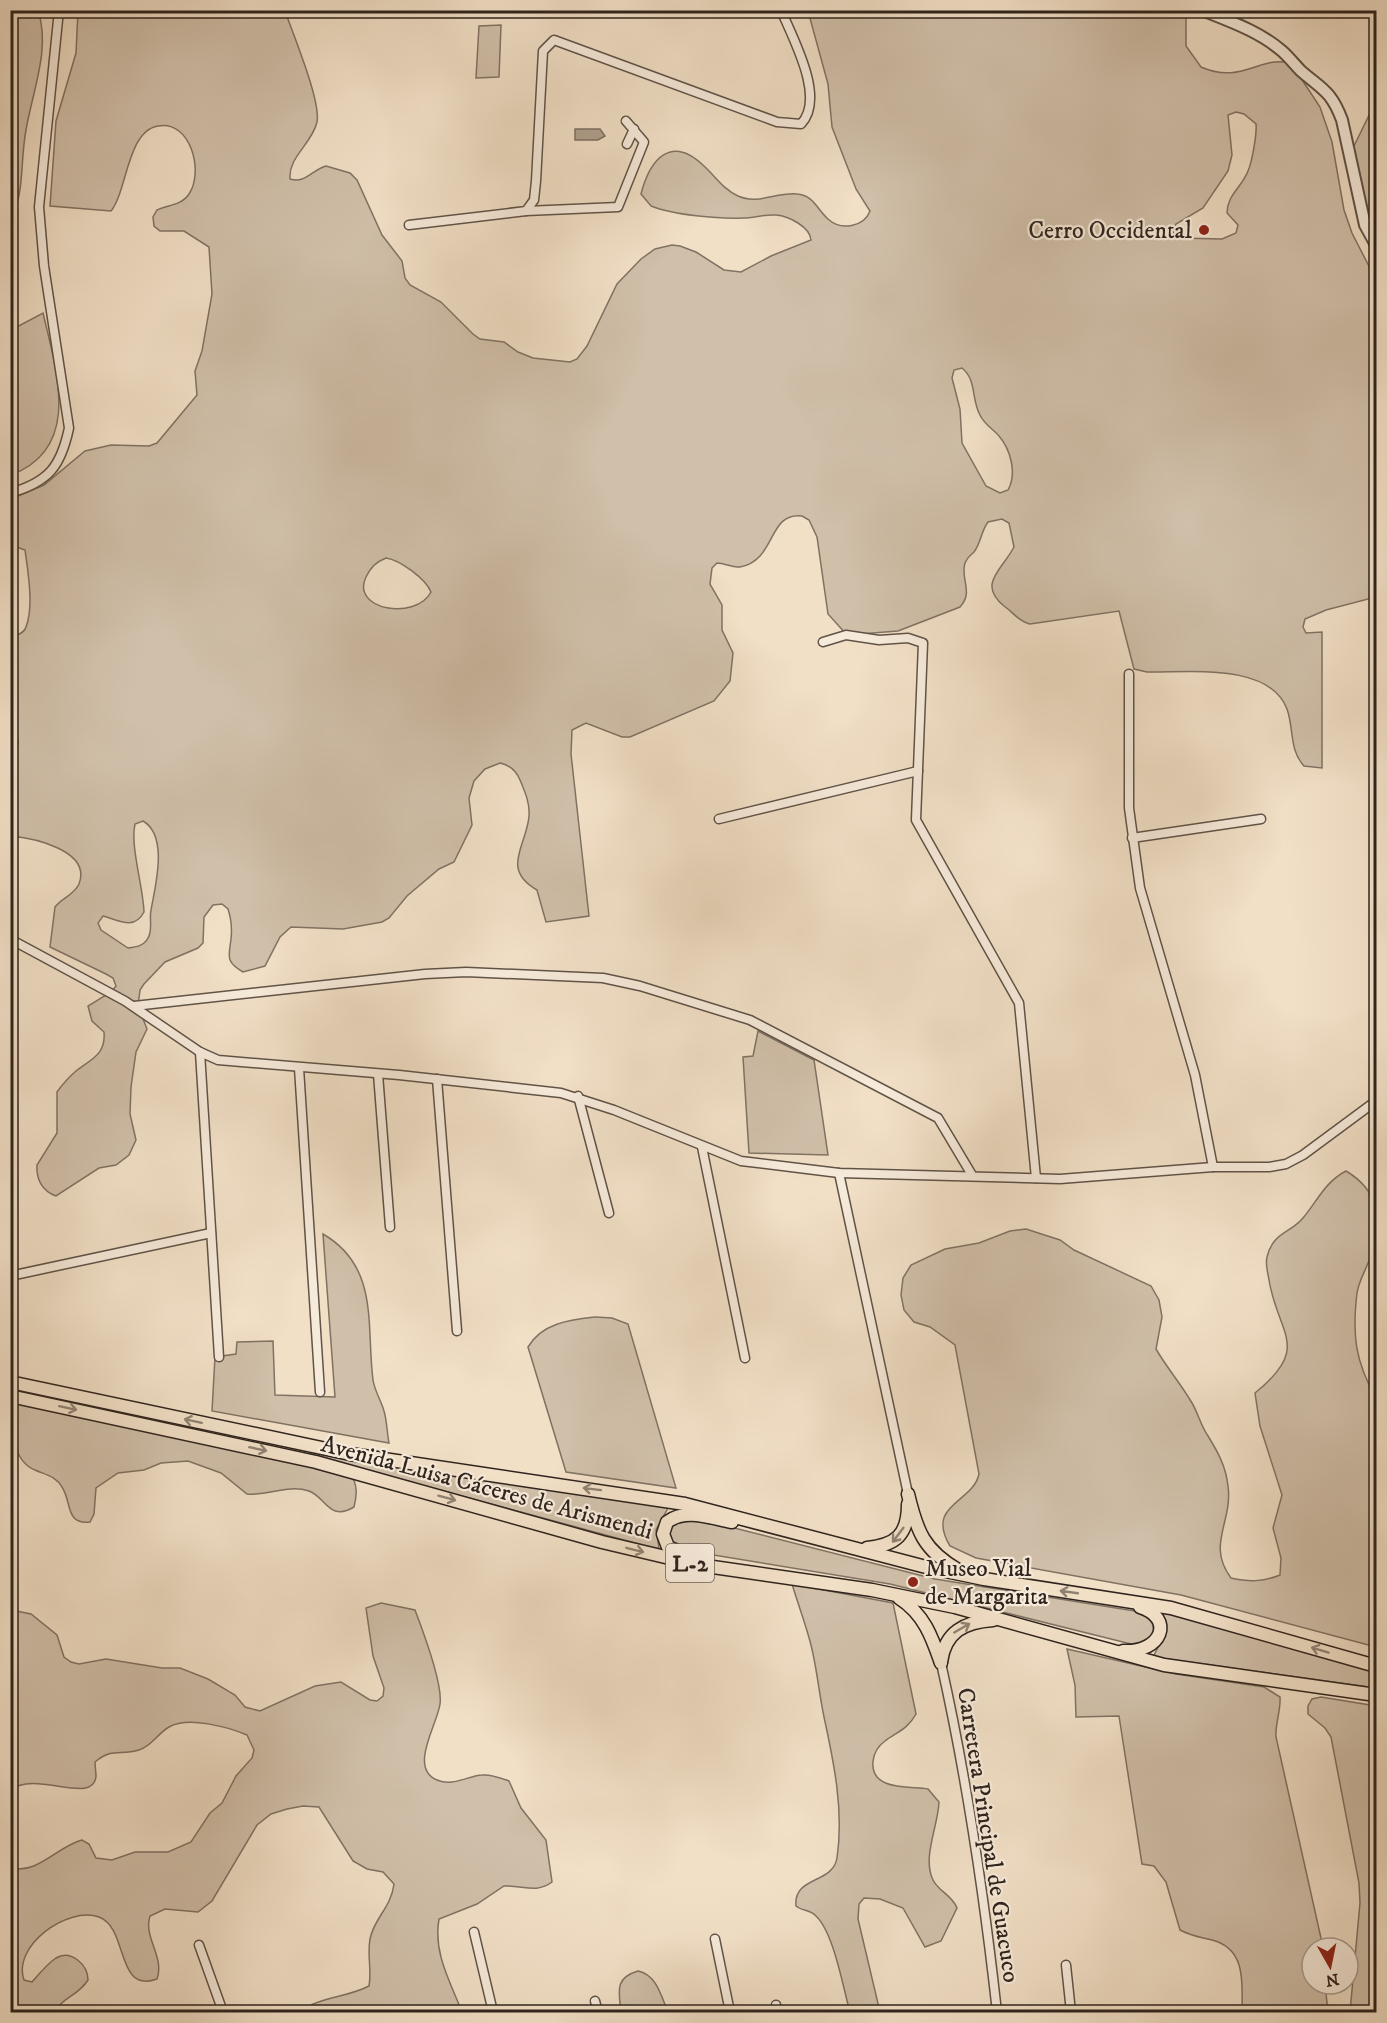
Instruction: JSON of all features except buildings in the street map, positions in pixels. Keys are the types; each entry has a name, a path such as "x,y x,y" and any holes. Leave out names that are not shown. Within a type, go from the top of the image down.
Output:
{"main road":[{"name":"Avenida Luisa Cáceres de Arismendi","path":"10,1382 350,1454 684,1504 966,1576 1107,1597 1210,1617 1377,1666"},
{"name":"Avenida Luisa Cáceres de Arismendi","path":"10,1396 306,1459 669,1558 892,1594 1004,1620 1100,1650 1164,1665 1377,1695"},
{"path":"859,1549 889,1545 896,1540 906,1522 908,1494"},
{"path":"908,1494 917,1526 927,1546 936,1556 966,1576"},
{"path":"776,1576 674,1551 665,1541 664,1528 674,1517 691,1515 828,1541"},
{"path":"892,1594 908,1604 924,1622 941,1664"},
{"path":"1100,1650 1143,1650 1151,1646 1159,1632 1157,1618 1152,1612 1107,1597"},
{"path":"941,1664 943,1649 955,1631 973,1622 1004,1620"}],"street":[{"path":"10,493 33,487 45,478 65,449 69,428 44,266 39,207 58,10"},
{"path":"525,211 534,200 543,51 554,40 777,122 801,124 808,117 812,102 809,81 781,10"},
{"path":"1202,10 1248,29 1280,49 1302,72 1324,88 1342,120 1365,225 1377,245"},
{"path":"409,225 525,211 618,207 643,150 644,142 626,121"},
{"path":"627,144 634,129"},
{"path":"823,642 846,635 879,640 908,638 923,643 916,820 1019,1003 1036,1178"},
{"path":"1129,674 1129,808 1140,888 1195,1075 1213,1167"},
{"path":"719,819 918,771"},
{"path":"1132,838 1261,819"},
{"path":"10,939 134,1006 200,1052 218,1060 437,1079 578,1096 702,1147 741,1161 764,1166 839,1173 1060,1179 1213,1167 1286,1164 1303,1155 1376,1101"},
{"path":"134,1006 425,974 466,972 603,978 640,986 750,1020 939,1118 972,1175"},
{"path":"200,1052 219,1357"},
{"path":"299,1068 320,1392"},
{"path":"378,1074 390,1227"},
{"path":"437,1079 457,1331"},
{"path":"578,1096 609,1213"},
{"path":"702,1147 745,1358"},
{"path":"839,1173 908,1494"},
{"path":"10,1276 211,1233"},
{"name":"Carretera Principal de Guacuco","path":"941,1664 986,1911 997,2013"},
{"path":"474,1932 494,2013"},
{"path":"716,1939 730,2013"},
{"path":"199,1945 223,2013"},
{"path":"1066,1965 1071,2013"},
{"path":"595,2001 598,2013"}],"shaded area":[{"path":"11,10 38,11 42,40 39,70 24,142 20,187 11,221"},
{"path":"78,11 285,11 311,84 317,112 314,130 296,157 290,171 290,179 300,180 326,166 350,173 357,180 382,235 402,261 405,278 410,285 441,302 480,339 504,342 518,352 533,358 570,362 577,359 587,346 617,284 641,259 655,249 672,245 680,246 696,252 724,270 741,272 771,256 811,240 803,227 781,216 709,217 671,212 651,206 641,194 650,170 664,155 682,152 692,157 728,190 738,196 760,199 789,194 802,195 811,200 833,223 845,226 858,224 867,216 870,211 856,189 832,127 828,84 808,11 1186,11 1186,46 1201,67 1215,72 1228,73 1270,63 1291,63 1320,107 1332,142 1344,210 1352,233 1376,280 1376,597 1326,610 1305,619 1303,627 1306,633 1322,632 1322,768 1304,766 1299,760 1287,709 1277,694 1263,684 1246,677 1226,673 1147,672 1134,669 1119,611 1030,624 1019,619 996,598 992,591 994,577 1014,547 1009,523 1002,519 988,522 974,552 966,561 964,575 966,596 960,607 898,631 847,635 828,614 817,537 809,520 802,516 791,517 783,521 767,547 752,563 737,567 717,563 712,568 710,584 722,605 722,630 733,653 730,681 714,701 630,737 622,737 586,723 572,730 571,754 589,916 546,922 537,890 526,882 520,874 518,865 518,856 529,816 527,798 515,771 500,763 485,769 474,781 469,798 472,825 454,862 439,869 407,896 389,918 382,922 343,929 291,927 280,937 265,966 243,972 233,965 229,954 231,928 228,909 222,904 213,905 204,917 203,943 198,948 165,962 140,990 138,1006 147,1029 136,1052 131,1087 130,1114 136,1140 129,1155 116,1165 99,1168 56,1196 51,1194 41,1184 37,1165 57,1133 57,1092 73,1073 96,1056 103,1046 104,1032 92,1021 88,1006 111,992 116,986 113,978 50,947 55,907 79,884 81,872 77,862 58,848 11,836 10,761 17,756 18,740 11,724 11,638 25,629 30,599 25,550 11,545 11,499 44,485 85,451 111,445 149,446 157,443 197,395 195,371 202,351 212,294 209,247 184,231 160,231 154,226 153,217 157,210 186,198 193,185 195,173 192,150 179,131 169,126 158,126 148,130 140,139 111,211 50,206 56,121 76,53","holes":["1236,112 1244,114 1256,124 1250,167 1229,201 1227,213 1238,225 1236,233 1222,239 1178,238 1173,232 1176,224 1203,208 1228,171 1232,155 1228,115","962,368 967,373 980,415 1007,448 1012,470 1008,490 1000,493 986,486 962,443 960,409 952,378 954,370","386,558 405,566 424,581 431,592 423,601 412,607 387,608 376,604 367,597 364,588 366,577 377,563","143,821 151,828 156,838 158,862 149,935 142,944 128,948 101,930 98,923 103,916 131,923 140,918 144,912 135,855 135,824"]},
{"path":"501,25 499,77 476,78 479,26"},
{"path":"1376,101 1376,240 1366,220 1352,150"},
{"path":"575,129 600,129 605,136 598,140 575,140"},
{"path":"43,313 58,382 59,405 56,427 48,446 34,463 11,475 11,330"},
{"path":"758,1031 814,1060 828,1155 749,1153 743,1057 753,1056"},
{"path":"1346,1171 1366,1188 1372,1198 1378,1220 1374,1245 1358,1288 1355,1322 1359,1360 1376,1398 1376,1647 1181,1595 976,1558 950,1546 944,1532 943,1521 953,1505 975,1484 979,1474 955,1345 930,1327 914,1322 904,1310 901,1295 903,1278 911,1265 945,1249 979,1243 1010,1231 1026,1229 1060,1240 1074,1250 1151,1286 1159,1300 1162,1317 1156,1349 1192,1403 1225,1472 1229,1499 1220,1544 1224,1566 1231,1578 1250,1581 1280,1575 1281,1558 1273,1528 1282,1495 1260,1426 1255,1393 1282,1364 1287,1352 1287,1340 1273,1299 1266,1260 1273,1242 1298,1223 1327,1186"},
{"path":"323,1234 341,1248 354,1263 362,1281 367,1300 373,1380 383,1407 389,1443 212,1411 215,1357 236,1354 237,1342 273,1341 275,1395 335,1397"},
{"path":"595,1317 612,1318 628,1324 676,1488 566,1472 528,1347 548,1328 566,1321"},
{"path":"10,1399 350,1474 356,1490 354,1507 339,1512 333,1510 315,1494 301,1489 247,1494 221,1473 188,1461 161,1463 144,1470 118,1473 96,1488 94,1514 90,1522 82,1522 76,1520 70,1511 65,1493 57,1480 35,1470 21,1458 14,1439"},
{"path":"312,1452 668,1508 656,1530 659,1548 657,1549 311,1455"},
{"name":"Museo Vial de Margarita","path":"695,1518 935,1579 1141,1612 1152,1623 1154,1630 1152,1639 1137,1645 1131,1644 890,1584 683,1550 669,1540 671,1523"},
{"path":"792,1584 893,1603 916,1714 906,1727 878,1747 873,1761 874,1771 878,1778 892,1785 928,1789 939,1802 930,1852 930,1871 933,1880 957,1908 941,1941 925,1947 903,1908 880,1899 864,1898 859,1904 858,1919 880,2012 850,2012 828,1935 814,1914 796,1906 797,1896 801,1890 834,1866 839,1840 839,1805 813,1654"},
{"path":"381,1603 415,1610 436,1671 440,1704 425,1756 425,1766 429,1774 443,1782 454,1782 485,1775 509,1781 521,1808 546,1840 552,1882 540,1888 504,1886 477,1904 439,1919 440,1955 462,2012 314,2012 311,2005 369,1986 370,1939 375,1925 390,1900 394,1884 383,1872 367,1869 353,1861 319,1807 303,1806 271,1814 257,1825 212,1901 198,1912 165,1909 150,1916 149,1932 159,1971 157,1979 144,1981 134,1977 128,1969 115,1933 108,1923 99,1917 86,1915 72,1917 58,1923 34,1942 26,1954 22,1967 24,1980 32,1982 53,1960 67,1956 73,1957 82,1964 88,1980 54,2012 11,2012 11,1868 21,1869 39,1864 82,1840 89,1844 96,1858 112,1860 135,1852 168,1852 191,1842 210,1813 222,1803 236,1776 252,1758 254,1750 247,1735 219,1726 187,1722 169,1727 144,1748 101,1757 95,1762 96,1776 93,1784 85,1788 34,1784 21,1785 11,1790 11,1610 31,1614 57,1635 64,1657 71,1662 79,1664 106,1659 162,1668 180,1668 208,1679 235,1695 245,1707 260,1711 315,1686 341,1682 370,1700 377,1701 383,1696 384,1688 373,1656 366,1608"},
{"path":"1163,1612 1376,1671 1376,1688 1153,1657 1164,1636"},
{"path":"1067,1649 1176,1674 1264,1687 1280,1697 1276,1737 1321,1936 1300,1936 1300,1996 1326,1996 1328,2012 1242,2012 1242,1979 1237,1959 1223,1945 1180,1930 1166,1882 1154,1866 1142,1864 1119,1716 1076,1717 1075,1685"},
{"path":"1321,1697 1376,1706 1376,2012 1350,2012 1351,1996 1360,1996 1360,1936 1357,1936 1359,1883 1331,1737 1325,1728 1308,1714 1308,1706 1312,1699"},
{"path":"638,1971 650,1977 654,1982 668,2012 621,2012 619,1992 622,1982 630,1974"}],"place":[{"name":"Cerro Occidental","path":"1204,230"},
{"name":"Museo Vial de Margarita","path":"913,1582"}]}
